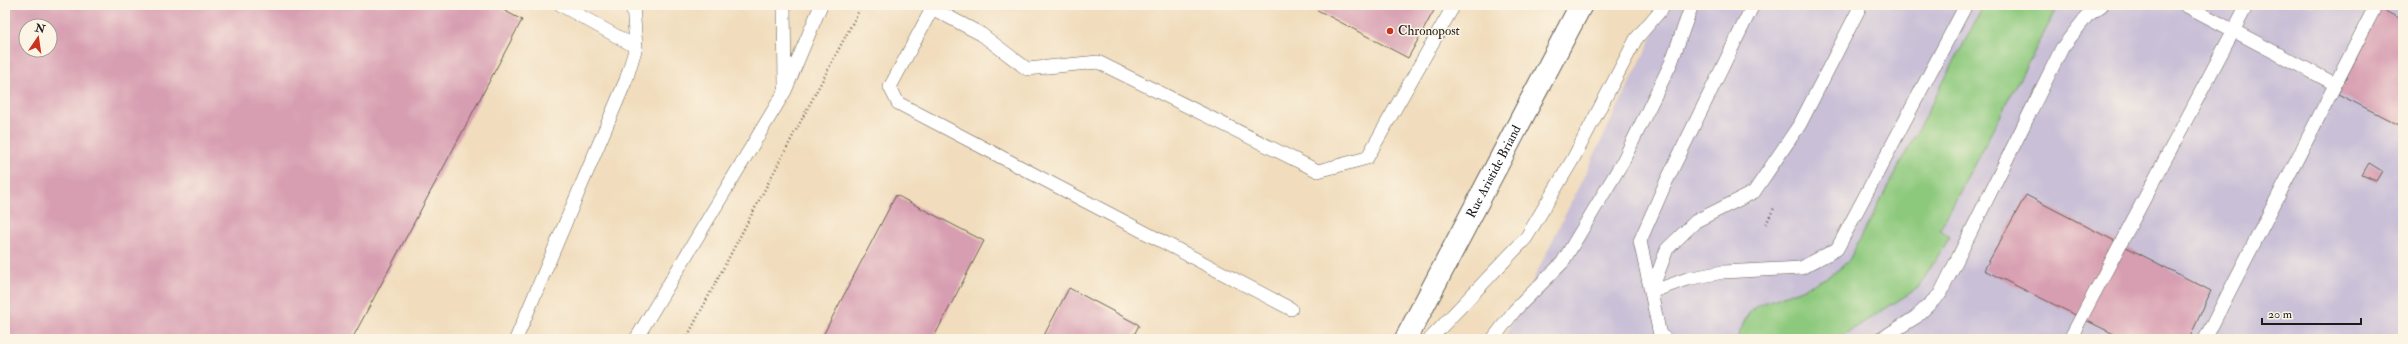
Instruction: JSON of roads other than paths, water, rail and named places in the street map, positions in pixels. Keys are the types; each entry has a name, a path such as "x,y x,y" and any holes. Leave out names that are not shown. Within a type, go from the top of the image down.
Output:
{"main road":[{"name":"Rue Aristide Briand","path":"1406,339 1581,5"}],"lane":[{"path":"561,5 636,47"},
{"path":"516,339 626,80 636,47 633,5"},
{"path":"784,5 785,91"},
{"path":"637,339 785,91 821,5"},
{"path":"1291,309 898,103 890,87 931,7 981,34 1027,69 1098,62 1318,171 1366,158 1454,5"},
{"path":"1430,339 1526,238 1573,159 1636,39 1665,5"},
{"path":"1493,339 1515,310 1562,263 1622,163 1671,63 1692,5"},
{"path":"1666,339 1660,335 1640,241 1666,182 1753,5"},
{"path":"1651,292 1667,249 1696,221 1754,192 1800,124 1861,5"},
{"path":"1651,292 1687,279 1724,272 1801,268 1837,249 1966,5"},
{"path":"1881,339 1916,317 1940,294 2062,48 2087,16 2102,5"},
{"path":"2185,5 2335,84"},
{"path":"2070,339 2247,5"},
{"path":"2205,339 2376,5"}],"place":[{"name":"Chronopost","path":"1390,31"}]}
